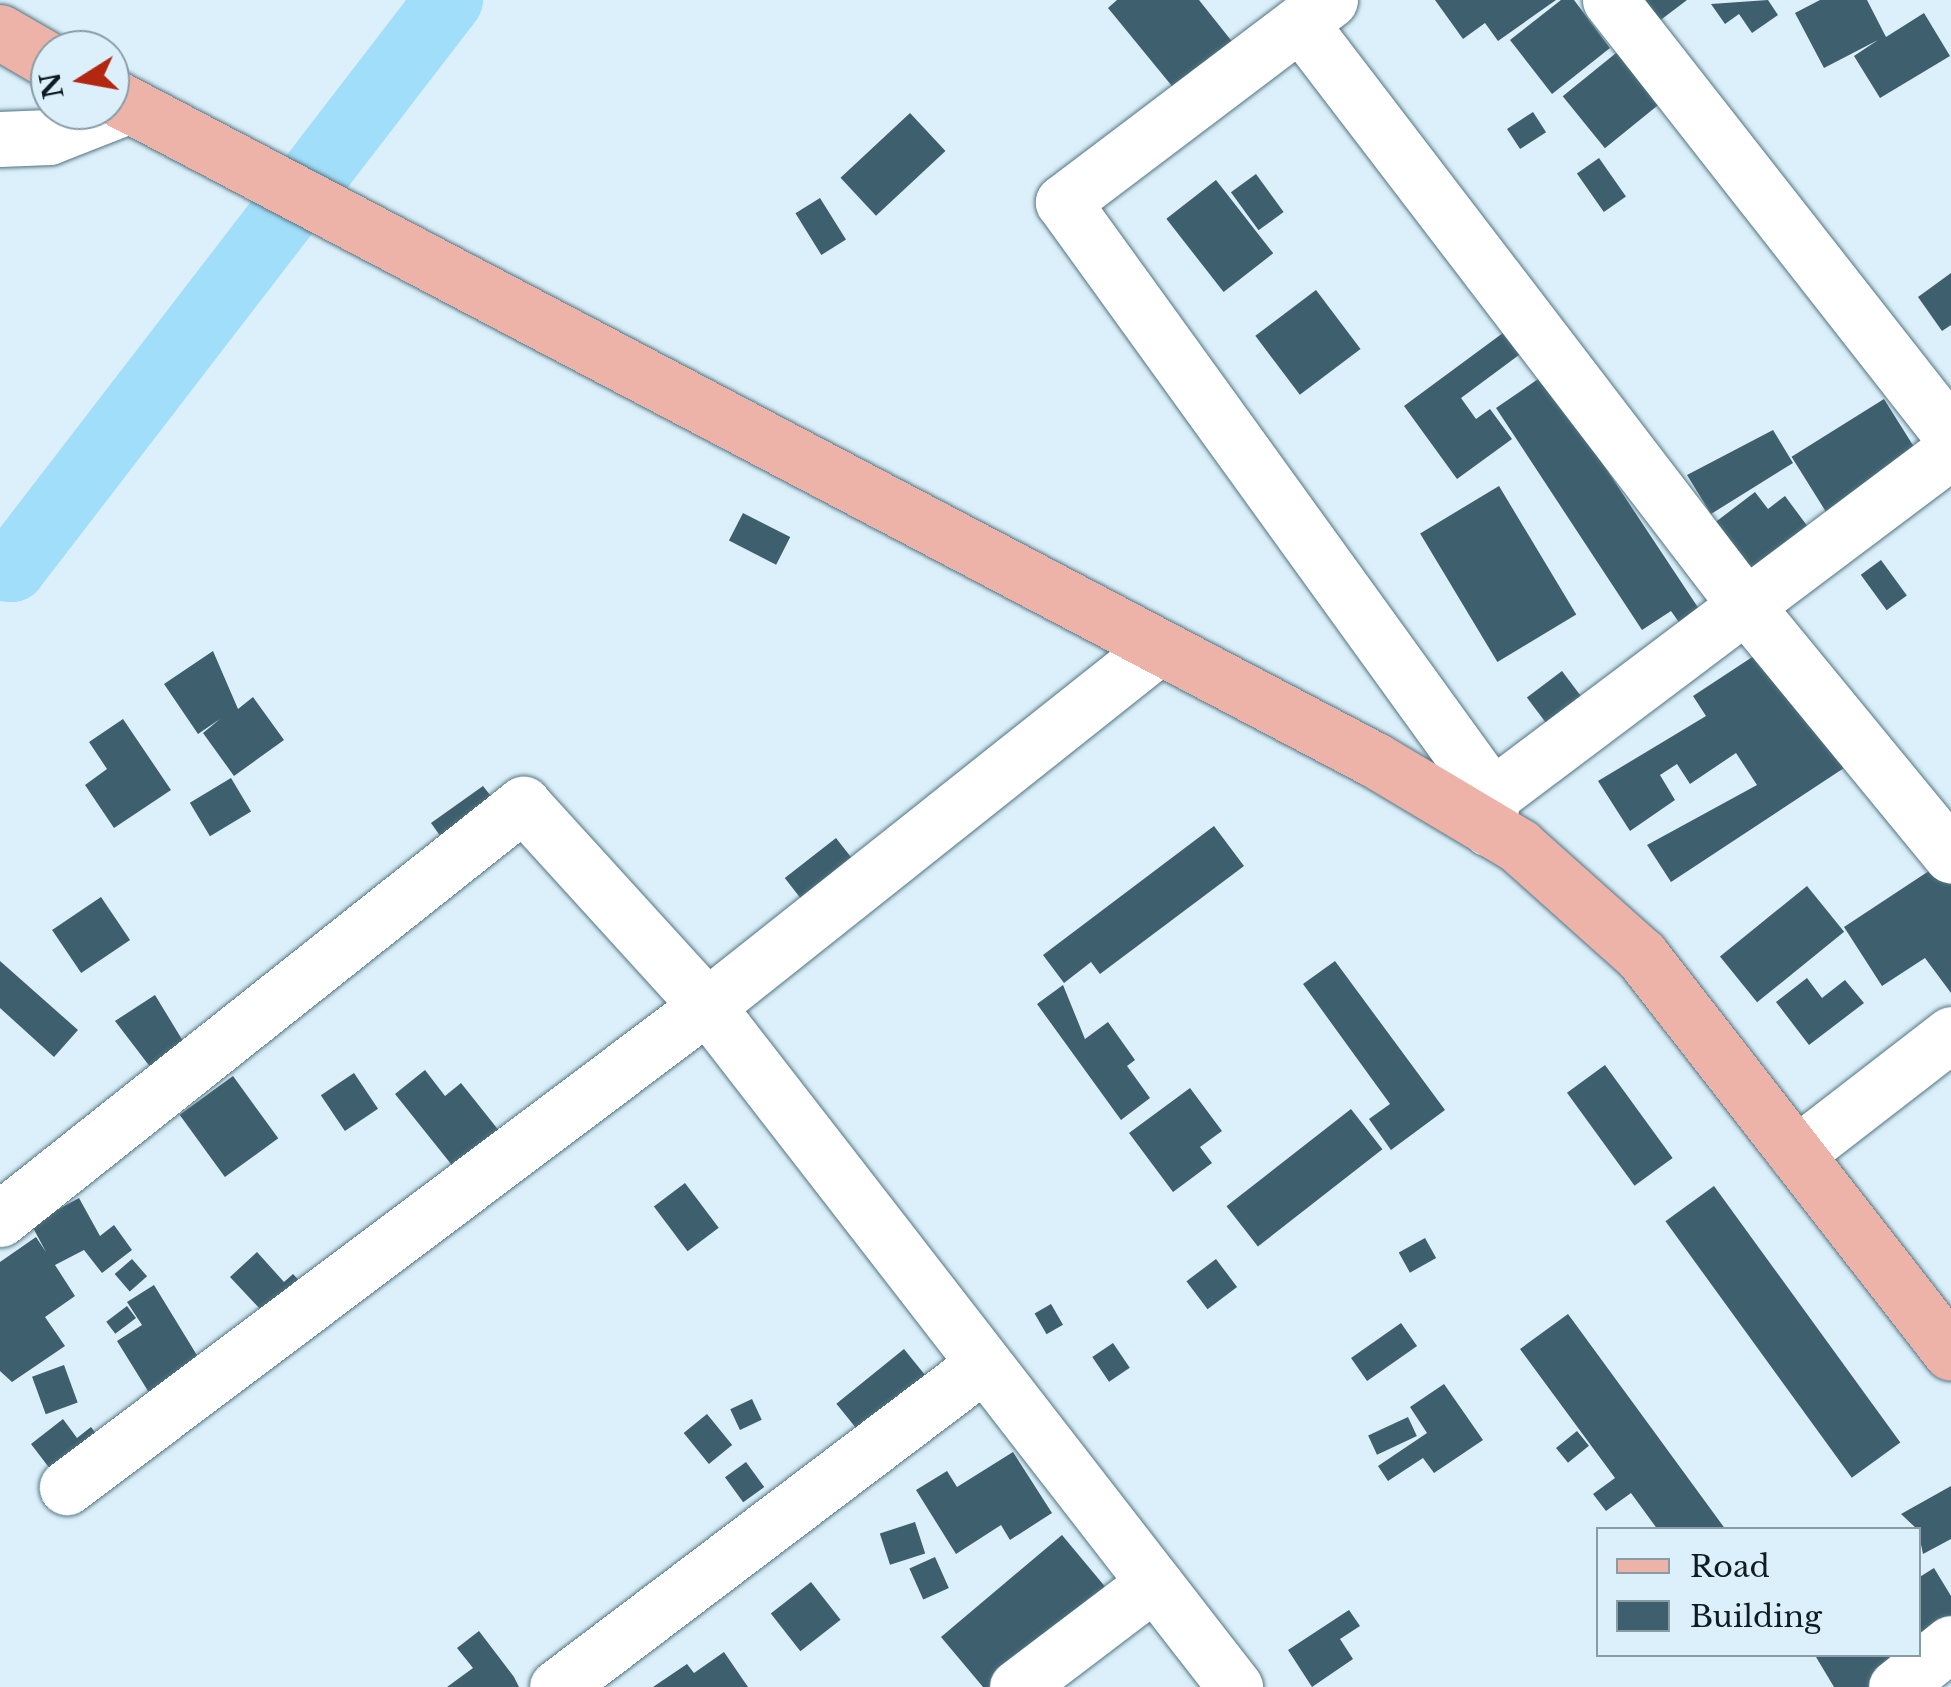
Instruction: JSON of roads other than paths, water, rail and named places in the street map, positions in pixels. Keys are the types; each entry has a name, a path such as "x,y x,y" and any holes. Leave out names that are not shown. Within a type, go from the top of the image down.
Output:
{"main road":[{"path":"0,32 30,49"},
{"path":"130,106 1159,646 1490,812 1641,955 1951,1353"}],"street":[{"path":"1610,0 1951,435"},
{"path":"1951,451 1746,606 1490,812 1063,202 1315,12 1746,606 1951,856"},
{"path":"0,139 49,137 62,130"},
{"path":"68,1487 707,1006 1159,646"},
{"path":"0,1220 523,804 707,1006 1234,1687"},
{"path":"1796,1154 1951,1034"},
{"path":"557,1687 984,1364"},
{"path":"1017,1687 1154,1584"},
{"path":"1896,1687 1951,1644"}],"waterway":[{"path":"0,567 12,568 449,0"}]}
